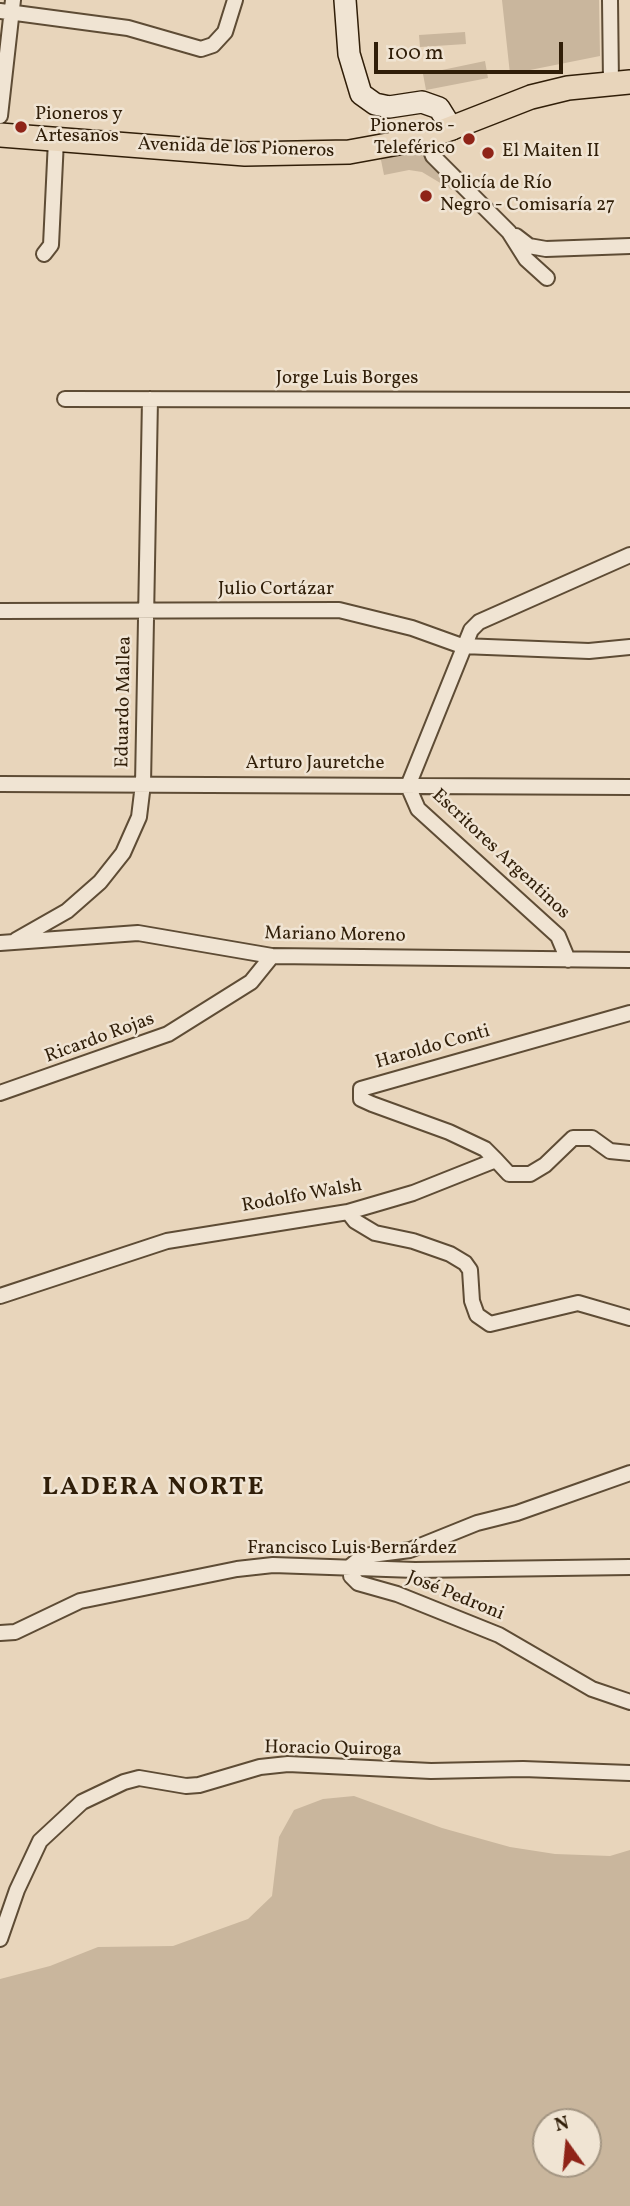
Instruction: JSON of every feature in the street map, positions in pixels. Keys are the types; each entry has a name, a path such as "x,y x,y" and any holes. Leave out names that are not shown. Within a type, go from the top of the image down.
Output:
{"main road":[{"path":"345,0 349,54 361,94 375,104 389,107 422,102 439,108 452,129"},
{"name":"Avenida de los Pioneros","path":"0,135 245,154 328,154 383,148 426,138 531,97 568,88 620,82"}],"street":[{"path":"0,116 8,8 128,28 201,49 213,45 225,32 235,0"},
{"path":"610,0 620,82"},
{"path":"426,138 433,156 509,232 530,246 546,249 630,246"},
{"path":"44,254 51,245 55,140"},
{"path":"509,232 526,259 547,278"},
{"name":"Jorge Luis Borges","path":"65,399 630,400"},
{"name":"Eduardo Mallea","path":"4,943 67,911 100,882 133,835 139,817 144,784 150,399"},
{"name":"Escritores Argentinos","path":"568,960 558,936 418,809 408,786 462,646 479,622 630,555"},
{"name":"Julio Cortázar","path":"0,611 339,610 412,628 462,646 590,651 630,647"},
{"name":"Arturo Jauretche","path":"0,784 630,787"},
{"name":"Mariano Moreno","path":"4,943 138,933 272,956 630,960"},
{"name":"Ricardo Rojas","path":"0,1093 168,1034 251,982 272,956"},
{"name":"Haroldo Conti","path":"496,1160 485,1149 449,1132 372,1104 361,1098 361,1089 630,1013"},
{"path":"496,1160 509,1174 530,1174 545,1165 564,1145 584,1136 610,1151 630,1153"},
{"name":"Rodolfo Walsh","path":"0,1296 167,1241 348,1212 413,1193 496,1160"},
{"path":"348,1212 355,1221 375,1233 412,1241 450,1254 465,1263 470,1270 477,1315 491,1324 578,1303 630,1318"},
{"name":"José Pedroni","path":"630,1473 517,1513 459,1529 410,1550 363,1556 351,1566 351,1576 358,1583 397,1594 499,1635 593,1689 630,1702"},
{"name":"Francisco Luis Bernárdez","path":"0,1633 15,1632 80,1601 237,1569 273,1566 351,1566 415,1570 630,1567"},
{"name":"Horacio Quiroga","path":"0,1939 17,1890 40,1841 82,1802 124,1782 139,1778 199,1785 260,1767 288,1765 431,1771 523,1769 630,1773"}],"shaded area":[{"path":"502,0 599,0 600,56 510,74"},
{"path":"465,32 466,44 420,47 419,35"},
{"path":"485,61 488,78 426,90 423,74"},
{"path":"424,145 454,181 452,190 422,172 409,170 384,175 380,155"},
{"path":"354,1796 442,1828 510,1847 555,1854 610,1856 630,1850 630,2206 0,2206 0,1979 50,1966 98,1947 173,1946 248,1919 272,1896 279,1837 294,1810 323,1799"}],"place":[{"name":"Pioneros y Artesanos","path":"21,127"},
{"name":"Pioneros - Teleférico","path":"469,139"},
{"name":"El Maiten II","path":"488,153"},
{"name":"Policía de Río Negro - Comisaría 27","path":"426,196"}],"district":[{"name":"LADERA NORTE","path":"154,1489"}]}
